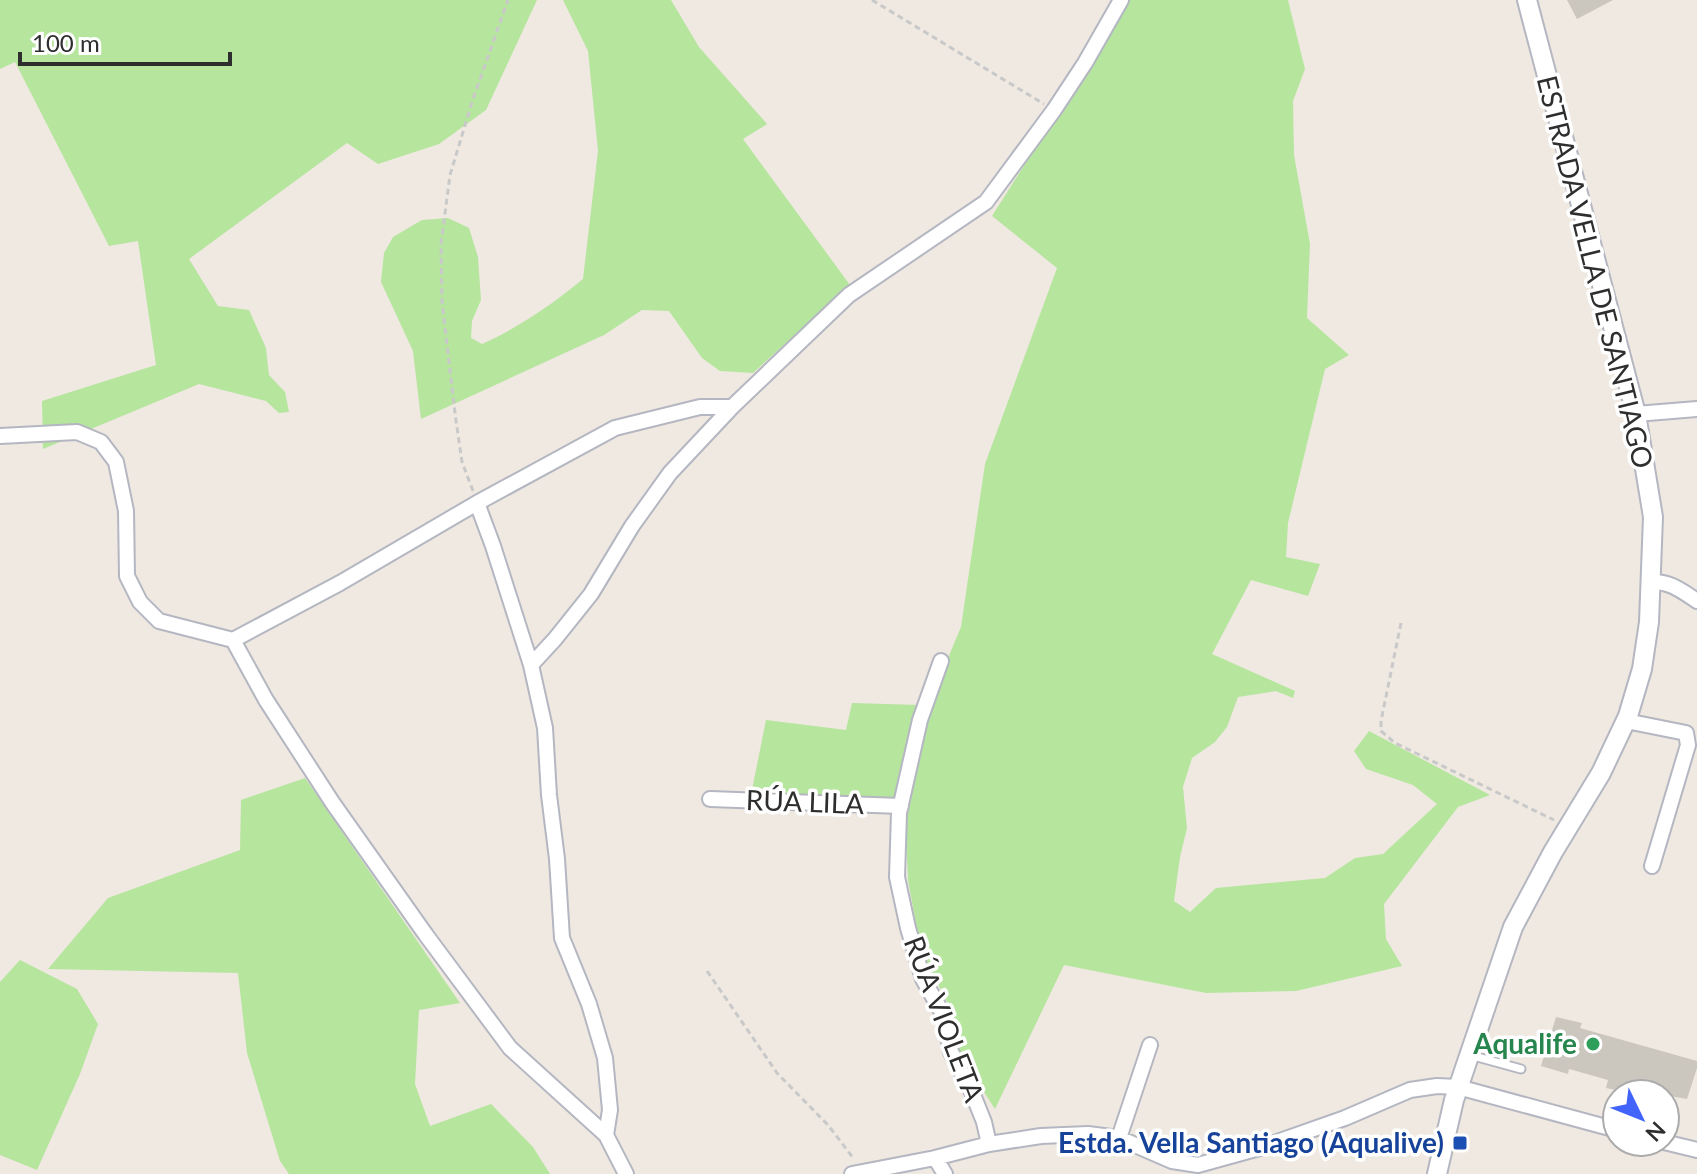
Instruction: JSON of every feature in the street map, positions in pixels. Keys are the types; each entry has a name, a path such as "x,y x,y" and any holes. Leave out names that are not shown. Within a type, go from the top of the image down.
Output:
{"main road":[{"name":"ESTRADA VELLA DE SANTIAGO","path":"1437,1174 1468,1054 1513,927 1601,773 1626,721 1642,669 1649,622 1653,517 1636,414 1527,0"}],"street":[{"path":"531,665 591,594 632,526 670,473 732,407 849,295 986,202 1054,110 1121,0"},
{"path":"0,436 77,432 101,442 116,462 126,511 127,576 140,602 159,621 233,640 615,428 700,407 732,407"},
{"path":"1636,414 1697,409"},
{"path":"477,503 531,665 545,728 562,938 589,1004 605,1058 610,1110 606,1135"},
{"path":"1651,582 1670,584 1697,601"},
{"path":"233,640 266,700 332,802 426,935 510,1048 606,1135 626,1174"},
{"name":"RÚA VIOLETA","path":"941,661 920,720 901,806 897,877 923,979 944,1016 951,1052 972,1092 989,1144"},
{"path":"1626,721 1686,733 1688,745 1652,866"},
{"name":"RÚA LILA","path":"710,799 901,806"},
{"path":"1119,1138 1150,1045"},
{"path":"857,1173 989,1144 1041,1136 1088,1134 1119,1138 1172,1161 1198,1165 1318,1128 1410,1090 1437,1086 1458,1087 1601,1126"},
{"path":"935,1158 945,1174"}],"lane":[{"path":"1468,1054 1521,1069"}],"path":[{"path":"477,503 462,462 442,302 441,244 450,175 508,0"},
{"path":"872,0 1054,110"},
{"path":"1401,623 1381,731 1395,743 1568,827"},
{"path":"707,971 777,1073 828,1125 857,1173"}],"green space":[{"path":"0,0 537,0 486,110 439,144 378,164 347,143 189,259 218,306 249,310 266,348 269,375 285,392 289,412 279,413 266,401 199,384 43,449 42,401 156,365 138,241 109,246 15,62 0,69"},
{"path":"563,0 671,0 699,47 767,124 743,139 850,285 753,373 720,371 702,358 669,311 642,310 604,335 421,419 413,351 381,282 384,253 393,237 422,220 448,218 469,228 478,257 481,300 472,321 471,338 482,344 535,315 583,279 598,151 588,51"},
{"path":"1129,0 1288,0 1305,69 1293,101 1294,155 1310,244 1307,318 1349,355 1325,369 1288,523 1286,557 1320,564 1308,596 1251,580 1212,654 1295,691 1293,698 1276,691 1238,697 1227,727 1215,742 1192,758 1183,787 1187,828 1174,901 1190,912 1216,888 1325,878 1355,858 1383,854 1437,804 1413,785 1366,769 1354,751 1369,731 1490,795 1458,807 1384,904 1386,939 1402,966 1296,991 1206,993 1064,965 995,1109 960,1055 952,1012 921,951 908,880 905,809 750,800 766,720 846,730 852,703 919,705 940,677 961,627 985,464 1057,268 992,216"},
{"path":"305,778 460,1003 419,1010 415,1084 430,1126 491,1104 533,1147 550,1174 289,1174 280,1161 247,1053 238,973 48,969 108,898 240,850 241,800"},
{"path":"20,960 77,989 98,1024 80,1074 37,1170 0,1155 0,982"}],"building":[{"path":"1567,0 1613,0 1577,19"},
{"name":"Aqualife","path":"1556,1017 1582,1023 1580,1028 1697,1061 1687,1099 1681,1098 1681,1078 1601,1078 1569,1069 1568,1074 1541,1066"}],"place":[{"name":"Aqualife","path":"1593,1044"},
{"name":"Estda. Vella Santiago (Aqualive)","path":"1460,1143"}]}
